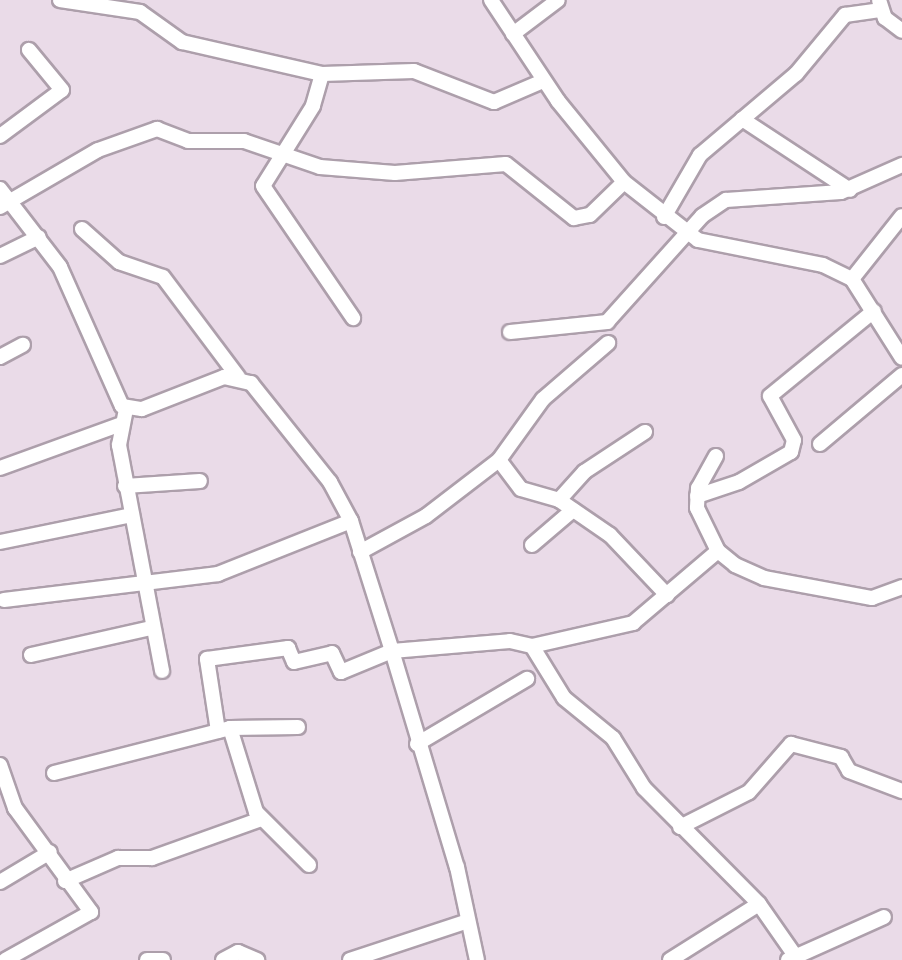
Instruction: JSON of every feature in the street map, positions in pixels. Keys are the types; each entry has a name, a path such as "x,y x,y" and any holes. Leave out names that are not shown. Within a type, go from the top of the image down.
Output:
{"street":[{"path":"60,0 104,4 148,15 182,42 322,74 414,71 494,102 543,81"},
{"path":"491,0 543,81 624,182 664,217 685,234 823,265 852,279 902,358"},
{"path":"513,34 558,0"},
{"path":"664,217 700,155 796,74 845,15 880,5 902,31"},
{"path":"0,136 62,90 29,50"},
{"path":"322,74 318,97 283,153 264,192 353,318"},
{"path":"742,119 850,190"},
{"path":"4,205 98,150 157,129 188,141 231,139 283,153 313,167 395,173 506,164 574,218 590,215 624,182"},
{"path":"510,332 607,322 685,234 736,197 850,190 902,165"},
{"path":"0,189 4,205 39,237 60,267 126,409 119,425 125,486 162,671"},
{"path":"852,279 901,218"},
{"path":"82,229 119,262 163,277 238,377 251,383 298,441 351,521 392,651 477,960"},
{"path":"0,256 39,237"},
{"path":"697,496 747,478 791,452 794,440 770,396 874,311"},
{"path":"360,552 426,516 499,460 543,399 608,343"},
{"path":"0,357 23,345"},
{"path":"820,444 902,375"},
{"path":"126,409 238,377"},
{"path":"0,468 119,425"},
{"path":"559,500 584,472 645,432"},
{"path":"716,456 697,496 701,519 718,551 764,578 872,598 902,587"},
{"path":"499,460 521,489 559,500 626,549 667,595"},
{"path":"125,486 200,481"},
{"path":"532,545 573,510"},
{"path":"0,542 131,515"},
{"path":"4,600 245,568 351,521"},
{"path":"309,865 261,819 224,730 207,659 288,648 294,662 332,653 341,672 392,651 496,642 532,646 620,628 667,595 718,551"},
{"path":"31,655 151,628"},
{"path":"532,646 564,698 613,738 635,777 680,827 759,904 794,959 884,917"},
{"path":"417,744 527,679"},
{"path":"54,773 224,730 298,727"},
{"path":"680,827 749,792 791,744 841,757 849,771 902,791"},
{"path":"0,765 15,808 50,852 65,881 90,908 90,917 5,960"},
{"path":"65,881 118,858 152,858 261,819"},
{"path":"0,882 50,852"},
{"path":"670,960 759,904"},
{"path":"350,960 468,921"},
{"path":"223,960 238,952 257,960"},
{"path":"147,960 163,960"}]}
